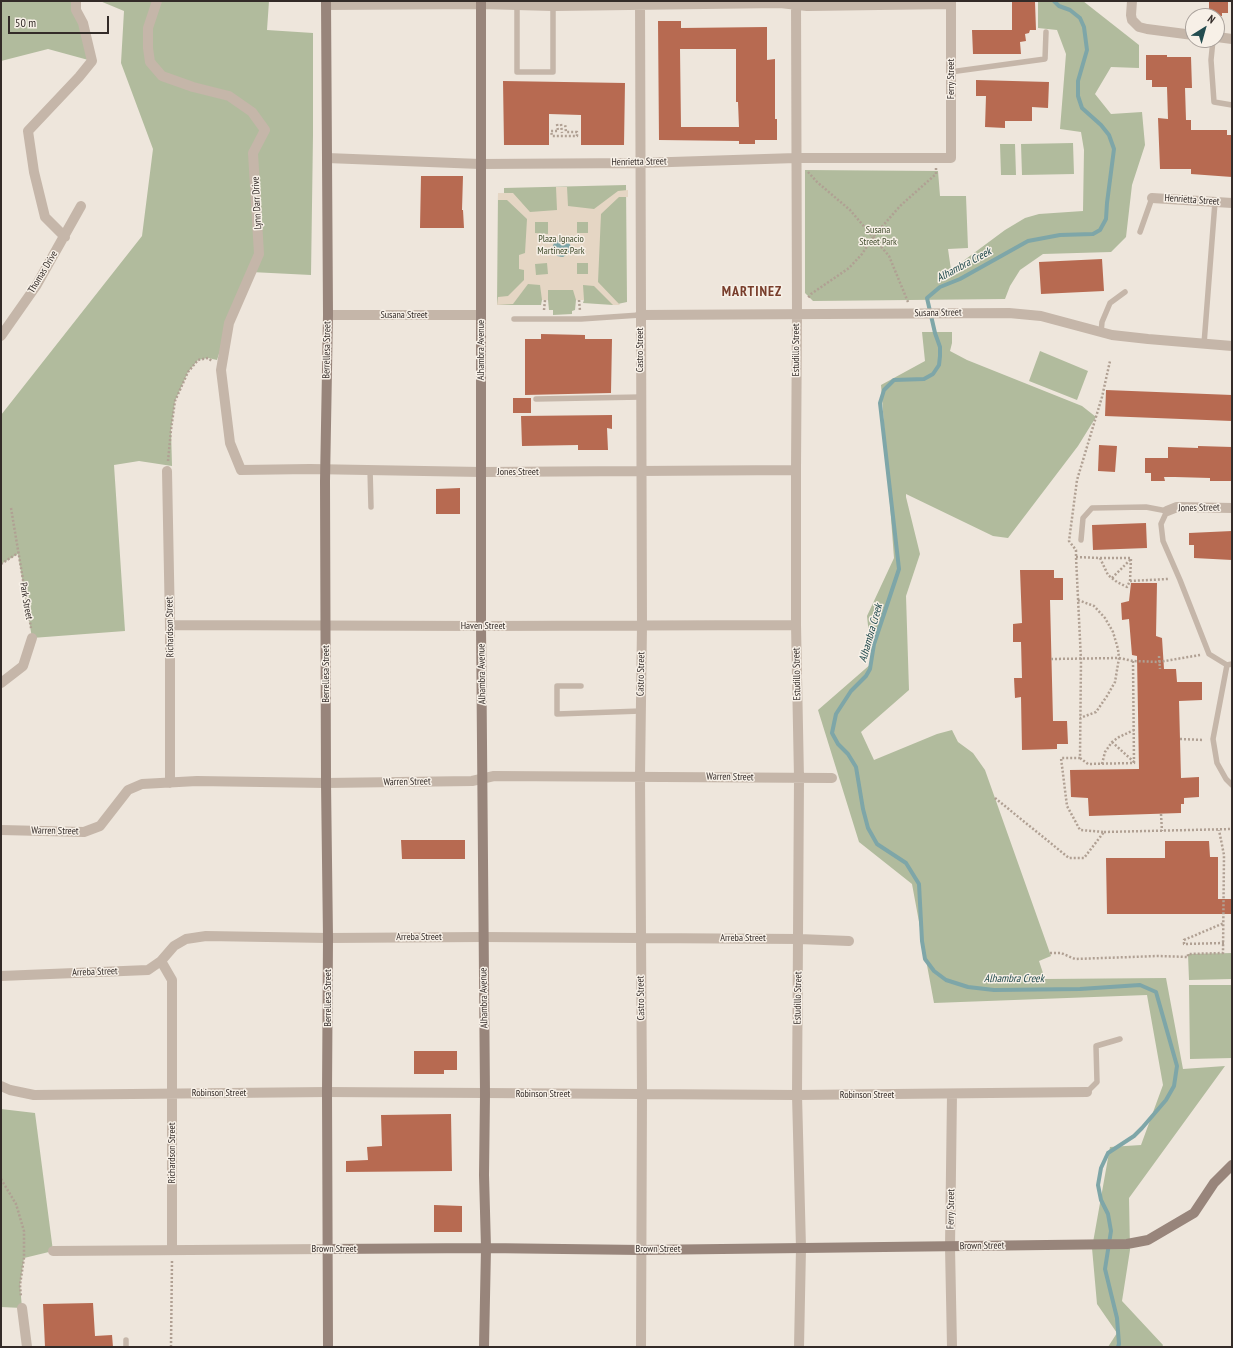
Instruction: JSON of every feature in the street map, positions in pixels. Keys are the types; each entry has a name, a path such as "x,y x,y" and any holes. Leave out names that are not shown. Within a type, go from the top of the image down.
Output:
{"main road":[{"name":"Alhambra Avenue","path":"481,2 481,626 483,937 486,1094 484,1175 486,1248 484,1347"},
{"name":"Berrellesa Street","path":"326,3 328,315 325,469 328,938 328,1347"},
{"name":"Brown Street","path":"327,1249 486,1248 641,1250 1126,1244 1148,1240 1194,1213 1214,1183 1232,1165"}],"street":[{"path":"65,236 45,217 34,172 28,131 79,77 92,61 83,23 76,10 76,1"},
{"name":"Lynn Darr Drive","path":"157,1 148,28 150,62 162,76 193,87 229,96 252,112 265,130 253,153 259,254 229,323 221,370 230,443 242,470"},
{"path":"1132,1 1132,20 1139,27 1185,35"},
{"path":"326,3 481,2 554,6 640,3 796,2 807,6 951,3"},
{"name":"Estudillo Street","path":"796,2 796,625 799,778 798,1096 801,1248 799,1347"},
{"name":"Castro Street","path":"640,3 642,1347"},
{"name":"Ferry Street","path":"951,3 951,158"},
{"name":"Henrietta Street","path":"327,158 480,164 640,163 796,158 951,158"},
{"name":"Henrietta Street","path":"1152,198 1232,203"},
{"name":"Thomas Drive","path":"1,336 36,286 81,206"},
{"name":"Susana Street","path":"640,315 1009,313 1041,316 1101,333 1148,339 1232,346"},
{"name":"Susana Street","path":"328,315 481,315"},
{"name":"Jones Street","path":"242,470 325,469 481,472 796,470"},
{"name":"Richardson Street","path":"167,471 170,625 170,783"},
{"name":"Jones Street","path":"1167,511 1177,507 1232,508"},
{"name":"Haven Street","path":"170,625 796,625"},
{"path":"1,683 23,666 32,638"},
{"name":"Warren Street","path":"1,830 84,832 100,826 128,790 142,784 197,781 326,783 472,781 494,776 832,778"},
{"name":"Arreba Street","path":"1,976 148,970 160,961 174,946 186,939 206,936 328,938 483,937 799,939 849,941"},
{"name":"Richardson Street","path":"160,961 172,980 172,1250"},
{"name":"Robinson Street","path":"1,1086 10,1090 34,1095 327,1092 798,1096 1087,1092"},
{"name":"Ferry Street","path":"952,1094 950,1247 952,1347"},
{"name":"Brown Street","path":"53,1251 327,1249"},
{"path":"22,1308 27,1347"}],"lane":[{"path":"517,5 517,72 552,72 554,6"},
{"path":"950,72 1045,59 1046,32"},
{"path":"1212,48 1211,60 1214,102 1232,104"},
{"path":"1140,232 1152,198"},
{"path":"1204,344 1215,202"},
{"path":"1101,333 1102,322 1110,303 1125,292"},
{"path":"514,319 581,319 640,315"},
{"path":"536,400 641,397"},
{"path":"370,470 371,507"},
{"path":"1081,540 1083,518 1092,508 1146,506 1167,511 1161,524 1163,541 1209,654 1229,664 1213,739 1217,763 1232,785"},
{"path":"581,686 556,686 557,714 641,711"},
{"path":"1087,1092 1097,1082 1096,1046 1120,1039"},
{"path":"126,1340 126,1347"}],"path":[{"path":"557,124 558,131 551,131 552,136 577,136 577,132 566,132 565,124"},
{"path":"561,124 562,133"},
{"path":"805,302 811,294 849,268 900,206 936,174 936,168"},
{"path":"807,171 817,182 850,210 889,256 908,302"},
{"path":"167,471 175,401 188,372 198,360 208,358 221,370"},
{"path":"1080,758 1081,660 1076,550 1069,542 1077,480 1102,396 1110,361"},
{"name":"Park Street","path":"11,508 32,638"},
{"path":"1,564 18,553"},
{"path":"1076,557 1131,558"},
{"path":"1100,558 1108,575 1127,587 1130,582 1131,558"},
{"path":"1112,578 1131,558"},
{"path":"1130,582 1168,579"},
{"path":"1078,600 1094,606 1105,618 1113,632 1119,658 1115,682 1108,696 1096,712 1080,718"},
{"path":"1159,656 1160,669"},
{"path":"1051,659 1081,660 1119,658 1133,662 1159,662 1200,656"},
{"path":"1133,662 1134,763"},
{"path":"1102,764 1105,752 1112,742 1119,736 1134,730"},
{"path":"1180,739 1204,740"},
{"path":"1112,742 1134,763"},
{"path":"1134,763 1088,764 1080,758 1061,758 1067,806 1080,830 1104,832 1232,829"},
{"path":"995,798 1069,858 1084,858 1104,832"},
{"path":"1161,814 1162,831"},
{"path":"1050,953 1061,953 1075,958 1158,956 1188,957 1188,954 1224,953 1224,855 1220,830"},
{"path":"1224,923 1184,940 1184,944 1224,943"},
{"path":"1,1179 16,1204 24,1231 24,1258 20,1285 22,1308"},
{"path":"171,1347 172,1250"}],"green space":[{"path":"1,1 76,1 92,61 48,49 1,61"},
{"path":"100,1 269,1 267,30 313,33 311,275 251,272 229,323 217,360 208,358 198,360 188,372 175,401 171,430 172,466 139,461 114,465 125,631 32,638 18,554 1,564 1,415 142,236 153,149 121,63 124,11"},
{"name":"Susana Street Park","path":"1038,1 1083,1 1139,45 1139,68 1111,67 1095,94 1111,114 1142,112 1145,145 1132,185 1126,237 1111,252 1043,254 1020,270 1010,286 1005,299 813,301 805,293 805,170 938,171 940,196 966,196 968,248 948,249 951,270 1005,230 1025,218 1039,214 1083,211 1084,150 1081,132 1060,129 1066,54 1057,30 1038,28"},
{"path":"1073,143 1074,174 1022,175 1021,144"},
{"path":"1000,144 1015,144 1016,175 1001,175"},
{"name":"Plaza Ignacio Martinez Park","path":"626,185 627,302 613,305 583,303 584,300 576,300 575,310 572,311 572,314 553,315 553,310 549,310 548,300 542,300 541,305 497,305 498,193 504,193 504,188"},
{"path":"922,332 952,332 950,351 967,360 1082,406 1096,417 1078,446 1008,538 993,536 906,494 920,554 906,596 909,690 861,732 874,760 937,734 952,730 958,742 973,753 985,770 1051,956 1039,961 1045,979 1166,978 1183,1069 1225,1066 1129,1198 1130,1250 1122,1301 1163,1345 1162,1347 1108,1347 1117,1333 1097,1304 1092,1248 1110,1147 1141,1145 1163,1085 1147,995 934,1003 912,884 859,842 818,710 872,663 867,616 894,558 881,385 925,361"},
{"path":"1040,351 1088,371 1077,400 1029,381"},
{"path":"1232,953 1232,979 1189,980 1188,954"},
{"path":"1189,985 1232,985 1232,1058 1190,1059"},
{"path":"1,1109 35,1113 53,1251 24,1258 20,1285 22,1308 1,1307"}],"shaded area":[{"path":"556,187 567,187 568,206 594,209 618,191 628,190 628,197 619,197 601,214 598,282 620,305 613,305 594,286 583,285 584,300 576,300 573,290 548,290 548,300 542,300 540,285 528,284 513,304 497,305 498,297 508,296 524,280 524,270 519,269 519,255 525,253 527,219 507,200 498,200 498,193 513,193 530,212 557,210","holes":["535,222 548,222 548,234 535,233","577,222 588,222 588,233 577,233","559,241 567,243 569,245 568,253 561,257 555,251 555,245","547,263 548,274 536,275 535,264","577,263 588,263 588,274 577,274"]}],"water":[{"path":"561,238 567,240 567,243 569,243 572,248 569,253 563,257 557,256 552,248 554,243"}],"building":[{"path":"1012,1 1035,2 1036,30 1030,30 1029,33 1025,34 1026,41 1020,42 1021,54 973,54 972,30 1012,30"},
{"path":"1209,1 1228,1 1228,13 1225,13 1225,8 1209,8"},
{"path":"658,21 681,21 681,28 767,27 767,60 775,59 775,119 777,119 777,140 755,140 755,144 739,144 739,141 659,140","holes":["680,49 736,49 736,102 738,102 739,127 681,127"]},
{"path":"1146,55 1191,57 1192,88 1185,88 1186,120 1191,120 1191,130 1227,130 1227,135 1232,135 1232,177 1191,174 1191,169 1160,169 1158,118 1168,119 1167,87 1152,87 1152,80 1146,80"},
{"path":"976,80 1049,82 1048,108 1032,107 1032,121 1005,121 1005,128 985,127 986,96 976,96"},
{"path":"503,81 625,83 624,145 581,145 581,115 549,114 549,145 504,145"},
{"path":"421,176 463,176 462,210 464,228 420,228"},
{"path":"1102,259 1104,291 1041,294 1039,262"},
{"path":"541,334 585,335 585,339 612,339 611,393 525,395 525,339 541,339"},
{"path":"1106,390 1232,395 1232,421 1105,416"},
{"path":"513,398 531,398 531,413 513,413"},
{"path":"612,415 612,429 607,428 608,450 578,450 578,445 522,446 521,416"},
{"path":"1099,445 1117,446 1115,472 1098,471"},
{"path":"1198,446 1232,447 1232,481 1210,481 1210,478 1164,477 1165,481 1151,481 1151,473 1145,473 1145,458 1168,458 1168,447 1198,448"},
{"path":"460,488 460,514 436,514 436,489"},
{"path":"1146,523 1147,548 1093,550 1092,525"},
{"path":"1232,531 1232,560 1194,558 1194,545 1189,545 1189,533"},
{"path":"1020,570 1054,570 1054,578 1063,578 1063,600 1050,600 1053,721 1067,721 1068,744 1057,744 1057,749 1022,750 1021,697 1015,698 1014,678 1022,678 1021,642 1013,642 1013,624 1022,623"},
{"path":"1131,583 1157,583 1156,636 1162,638 1164,669 1176,669 1177,682 1202,682 1202,700 1179,701 1181,778 1199,777 1199,797 1184,798 1184,804 1181,804 1181,813 1089,816 1088,798 1071,797 1070,770 1139,769 1137,656 1132,655 1129,619 1122,620 1121,603 1129,601"},
{"path":"401,840 465,840 465,859 402,859"},
{"path":"1165,841 1209,841 1210,857 1218,857 1218,899 1232,899 1232,914 1107,914 1106,858 1165,858"},
{"path":"414,1051 457,1051 457,1070 444,1070 444,1074 414,1074"},
{"path":"451,1114 452,1171 346,1172 346,1161 368,1160 367,1147 382,1146 381,1115"},
{"path":"434,1205 462,1206 462,1232 434,1232"},
{"path":"93,1303 95,1336 112,1335 113,1347 45,1347 43,1304"}],"waterway":[{"name":"Alhambra Creek","path":"1054,1 1059,6 1070,10 1080,18 1084,27 1087,50 1078,81 1078,96 1082,108 1101,125 1109,135 1114,149 1106,219 1100,230 1093,234 1060,235 1028,241 960,279 940,287 927,298 935,333 940,347 939,365 933,374 924,379 894,380 884,390 880,403 899,569 874,644 870,669 866,676 851,691 836,714 832,733 838,744 848,754 856,767 863,809 868,828 877,844 906,863 919,884 922,941 925,959 934,971 946,980 968,987 994,990 1080,989 1140,985 1156,992 1177,1066 1174,1086 1166,1100 1142,1128 1134,1136 1108,1153 1101,1168 1098,1185 1101,1200 1108,1214 1111,1231 1105,1269 1117,1318 1118,1347"}],"district":[{"name":"MARTINEZ","path":"752,292"}]}
